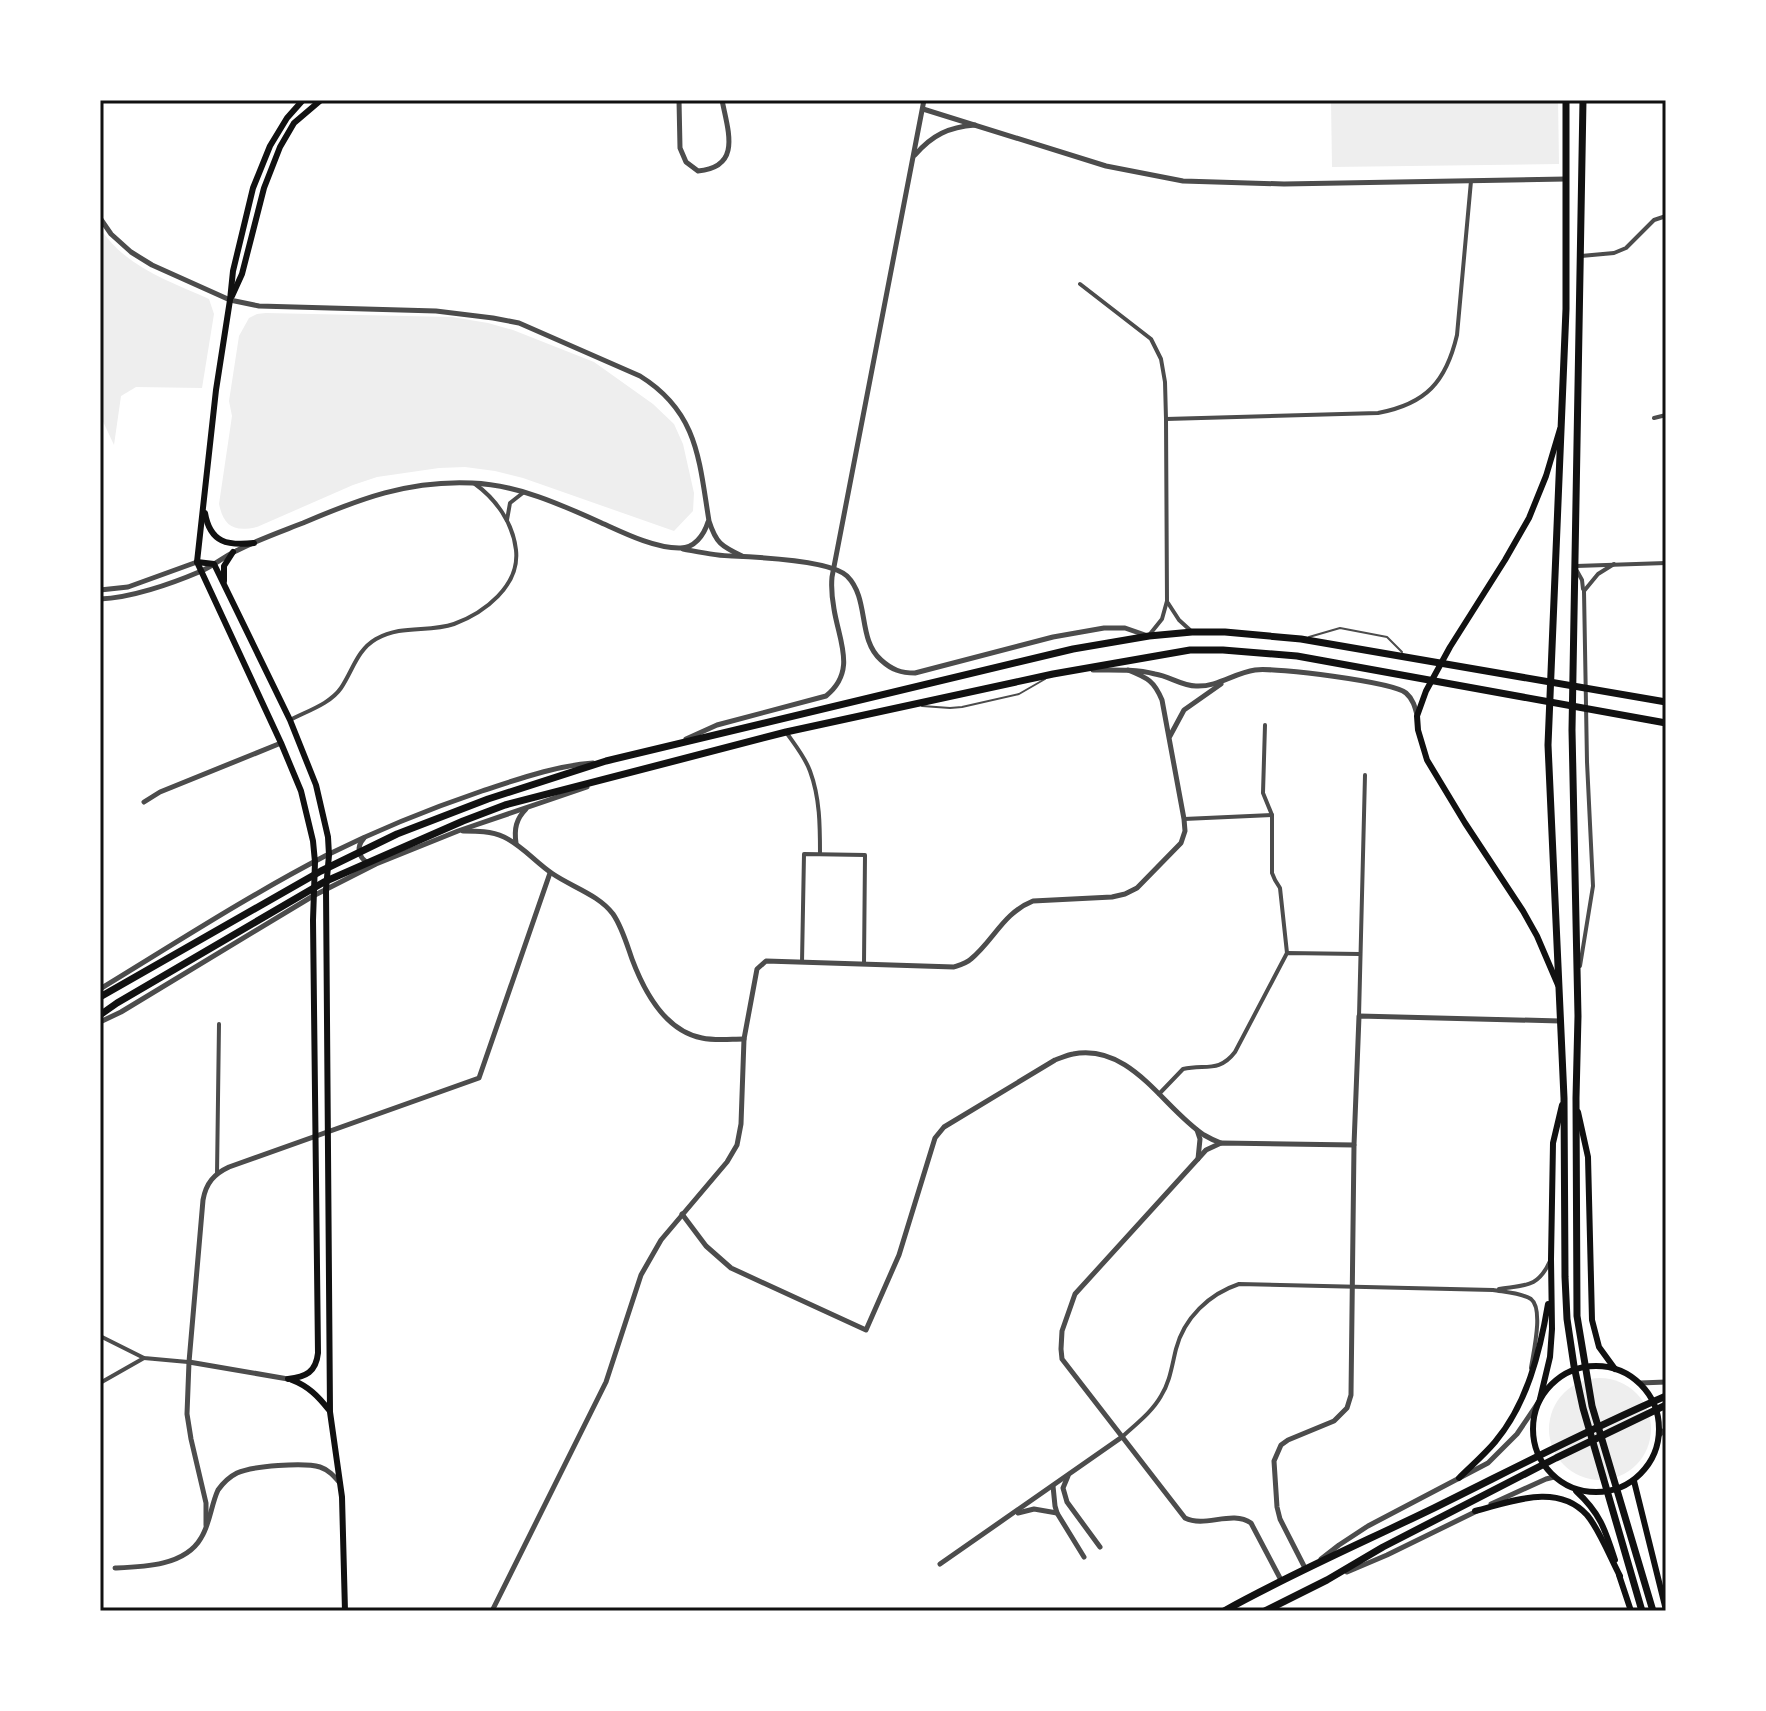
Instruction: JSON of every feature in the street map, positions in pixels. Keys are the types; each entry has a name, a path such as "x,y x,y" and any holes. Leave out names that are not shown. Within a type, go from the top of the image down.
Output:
{"main road":[{"path":"288,1379 308,1374 314,1369 318,1353 315,862 301,791 197,562 233,271 253,188 270,146 287,118 303,100"},
{"path":"230,300 242,274 264,188 280,147 294,123 321,100"},
{"path":"1566,100 1566,309 1548,745 1564,1098 1567,1319 1583,1408 1642,1611"},
{"path":"1583,100 1572,730 1577,981 1577,1316 1592,1406 1653,1611"},
{"path":"1559,989 1523,911 1427,760 1417,716 1426,691 1450,647 1529,518 1546,476 1560,426"},
{"path":"203,502 210,531 217,538 225,543 254,543"},
{"path":"224,584 224,566 233,552"},
{"path":"197,562 214,564 290,720 316,785 328,837 330,1412 341,1484 345,1611"},
{"path":"100,997 321,871 397,834 460,810 606,761 1073,649 1149,636 1225,632 1301,639 1666,702"},
{"path":"100,1015 324,882 505,805 786,732 1053,674 1190,650 1223,650 1297,656 1666,723"},
{"path":"1564,1098 1553,1143 1550,1357 1534,1417 1534,1440 1541,1460 1554,1477 1573,1489 1599,1516 1630,1611"},
{"path":"1576,1103 1588,1157 1592,1320 1599,1347 1615,1369"},
{"path":"1459,1478 1495,1442 1515,1411 1543,1335 1551,1289"},
{"path":"1540,1400 1560,1377 1580,1367 1602,1365 1622,1371 1640,1383 1652,1399 1659,1421 1659,1435 1658,1447 1648,1467 1623,1487 1602,1493 1573,1489"},
{"path":"288,1379 317,1395 330,1412"},
{"path":"1224,1611 1305,1568 1385,1532 1612,1419 1666,1396"},
{"path":"1265,1611 1556,1458 1666,1405"},
{"path":"1634,1481 1666,1610"},
{"path":"1475,1511 1527,1497 1562,1499 1577,1506 1589,1517 1620,1576"}],"street":[{"path":"679,100 680,148 686,162 698,171 712,170 723,163 728,152 722,100"},
{"path":"674,745 717,725 826,696 836,688 841,677 843,652 832,597 832,577 924,100"},
{"path":"923,109 1106,166 1183,181 1284,184 1566,179"},
{"path":"914,156 940,133 978,125"},
{"path":"1166,419 1378,413 1399,409 1418,400 1443,376 1452,358 1457,335 1471,181"},
{"path":"1581,256 1614,253 1626,248 1654,220 1666,216"},
{"path":"100,218 111,234 131,252 152,265 230,300 259,306 436,311 493,318 519,323 640,376 656,386 685,420 693,440 709,521 716,540 742,556"},
{"path":"100,599 131,595 201,571 254,543 393,489 473,483 524,492 630,536 680,548 703,553 799,561 834,569 848,577 858,593 871,649 885,664 904,673 915,673 1053,637 1104,628 1125,628 1149,636 1162,619 1167,601 1166,419 1161,359 1151,339 1080,284"},
{"path":"1654,418 1666,415"},
{"path":"290,720 335,695 359,655 378,638 409,628 454,624 498,596 512,577 515,545 507,522 491,498 473,483"},
{"path":"507,522 510,503 524,492"},
{"path":"680,548 693,544 702,536 709,521"},
{"path":"100,590 128,587 197,562"},
{"path":"1577,981 1593,886 1584,591 1574,566 1666,563"},
{"path":"1584,591 1598,574 1614,564"},
{"path":"1167,601 1179,620 1192,632"},
{"path":"1076,670 1128,670 1168,677 1195,686 1223,683"},
{"path":"492,1611 606,1382 641,1275 661,1240 727,1162 737,1145 741,1124 744,1039 757,969 766,961 954,967 970,961 1021,906 1033,901 1125,894 1137,888 1181,843 1185,831 1184,819 1162,700 1154,683 1128,670"},
{"path":"1170,737 1184,710 1237,675 1256,670 1277,670 1387,686 1404,691 1412,700 1417,716"},
{"path":"1159,1094 1183,1069 1216,1067 1230,1060 1287,953 1280,888 1272,873 1272,815 1263,793 1265,725"},
{"path":"786,732 803,757 813,781 820,819 820,854"},
{"path":"144,802 160,792 281,743"},
{"path":"100,989 315,862 364,838 457,799 528,776 569,765 606,761"},
{"path":"1305,1568 1280,1519 1274,1461 1281,1445 1334,1421 1347,1408 1351,1395 1354,1145 1365,775"},
{"path":"100,1022 313,896 376,864 609,777"},
{"path":"516,844 516,824 530,806"},
{"path":"1184,819 1272,815"},
{"path":"458,831 494,833 516,844 550,873 599,901 613,913 639,979 652,1001 683,1032 702,1038 744,1039"},
{"path":"364,838 359,844 360,856 365,862 376,864"},
{"path":"802,962 804,854 820,854 865,855 864,963"},
{"path":"206,1525 206,1503 187,1414 203,1200 207,1185 229,1167 479,1078 550,873"},
{"path":"1287,953 1360,954"},
{"path":"1359,1016 1561,1021"},
{"path":"217,1174 219,1024"},
{"path":"682,1214 706,1246 731,1268 866,1330 899,1255 935,1138 944,1127 1055,1060 1073,1054 1091,1053 1131,1068 1197,1129 1221,1143"},
{"path":"1197,1129 1200,1139 1198,1159"},
{"path":"1281,1580 1251,1523 1236,1518 1198,1522 1185,1518 1062,1359 1062,1331 1075,1294 1206,1150 1221,1143 1354,1145"},
{"path":"940,1564 1122,1437 1154,1408 1168,1381 1182,1332 1188,1321 1214,1294 1239,1284 1493,1290 1532,1283 1544,1274 1551,1259"},
{"path":"1493,1290 1531,1299 1535,1304 1537,1328 1529,1379"},
{"path":"100,1336 144,1358 189,1362 288,1379"},
{"path":"100,1383 144,1358"},
{"path":"1640,1383 1666,1382"},
{"path":"1315,1564 1368,1526 1488,1463 1517,1434 1540,1400"},
{"path":"1659,1435 1666,1429"},
{"path":"115,1568 150,1566 187,1553 199,1541 222,1484 235,1473 311,1465 329,1472 341,1484"},
{"path":"1070,1473 1065,1482 1064,1495 1100,1547"},
{"path":"1327,1580 1554,1477"},
{"path":"1053,1485 1057,1513 1084,1557"},
{"path":"1009,1516 1034,1509 1057,1513"}],"lane":[{"path":"1301,639 1340,628 1387,637 1406,656"},
{"path":"912,705 950,708 975,704 1019,694 1053,674"}],"shaded area":[{"path":"1331,100 1558,100 1559,164 1332,167"},
{"path":"100,228 110,242 135,263 209,299 214,314 202,388 136,387 121,396 114,445 100,415"},
{"path":"266,313 452,317 513,330 594,362 653,404 674,424 683,444 694,493 693,511 674,531 523,478 465,467 377,477 257,527 242,529 231,526 219,504 232,416 229,401 239,336 249,318"},
{"path":"1600,1378 1619,1382 1636,1393 1647,1410 1651,1429 1647,1448 1636,1465 1619,1476 1600,1480 1581,1476 1564,1465 1553,1448 1549,1429 1553,1410 1564,1393 1581,1382"}]}
